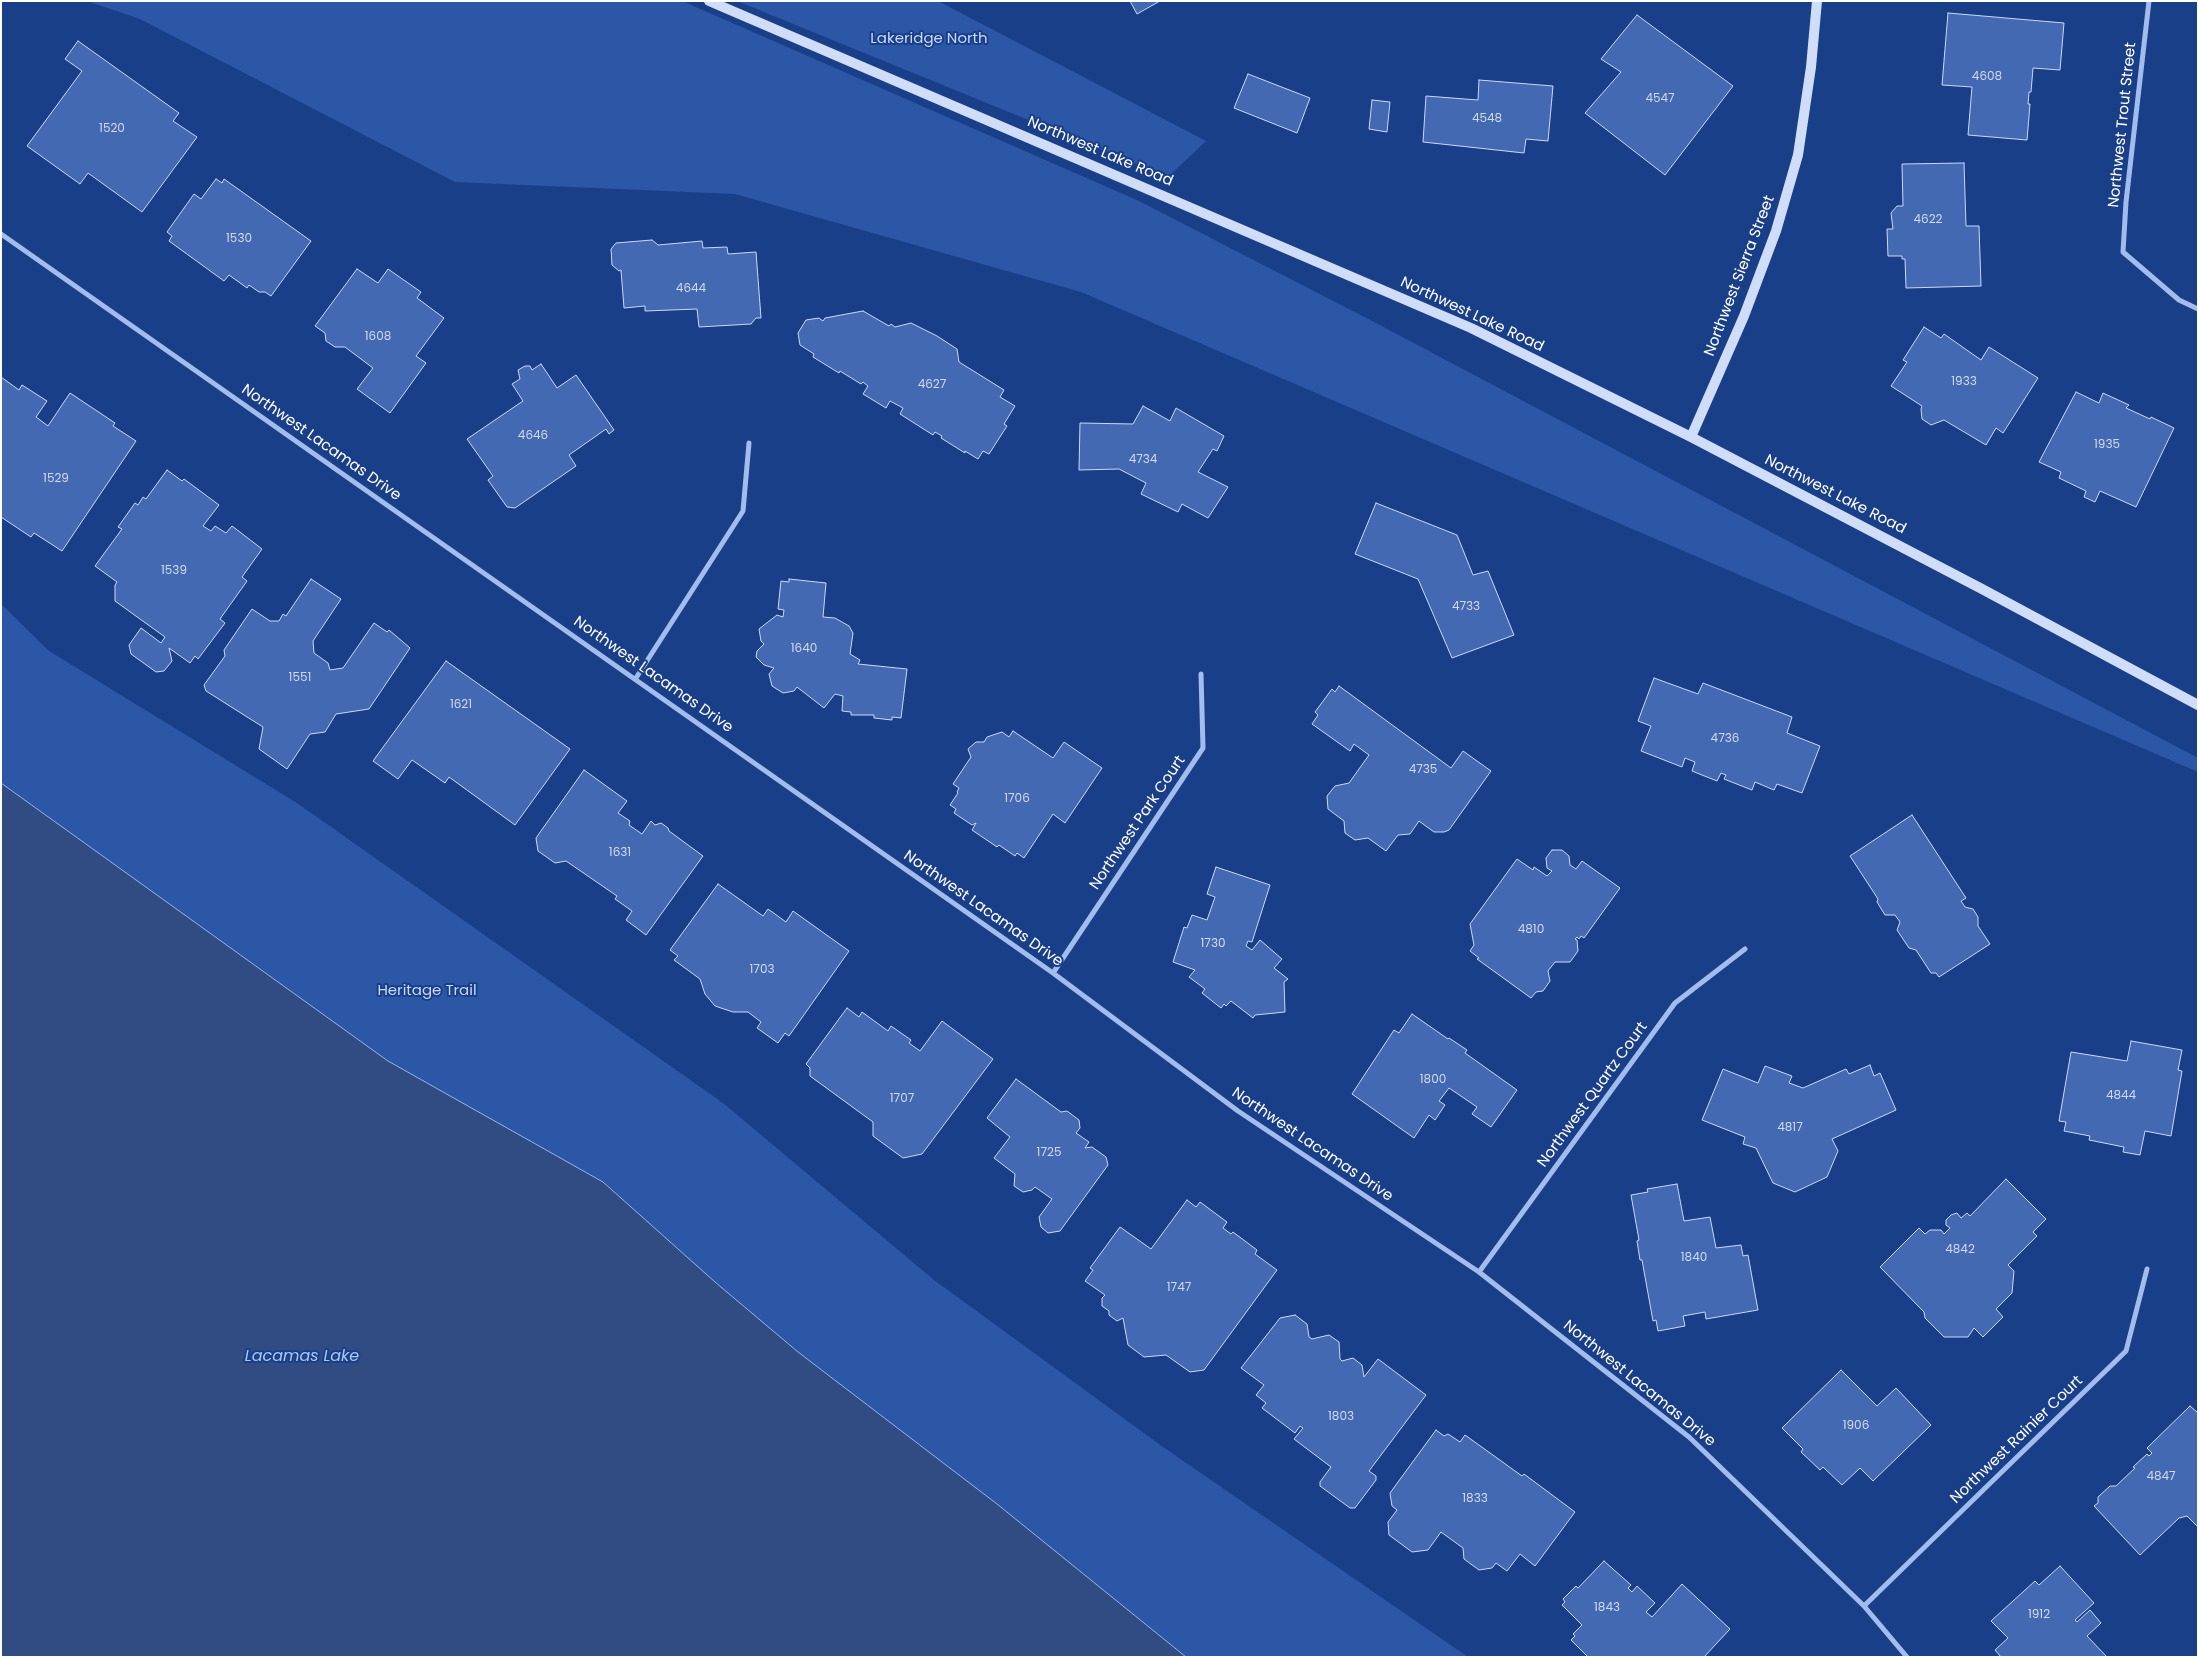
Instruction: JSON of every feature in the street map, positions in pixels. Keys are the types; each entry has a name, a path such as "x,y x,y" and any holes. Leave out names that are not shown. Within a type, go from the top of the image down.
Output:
{"main road":[{"name":"Northwest Lake Road","path":"709,1 1471,328 1691,438 1982,589 2198,705"},
{"name":"Northwest Sierra Street","path":"1691,438 1744,316 1776,231 1798,155 1811,67 1817,1"}],"street":[{"name":"Northwest Trout Street","path":"2150,1 2127,192 2123,252 2179,300 2198,310"},
{"name":"Northwest Lacamas Drive","path":"1,234 636,678 1053,974 1238,1111 1478,1272 1689,1437 1864,1606 1907,1657"},
{"path":"636,678 743,511 749,443"},
{"name":"Northwest Park Court","path":"1053,974 1203,748 1201,674"},
{"name":"Northwest Quartz Court","path":"1478,1272 1675,1003 1745,949"},
{"name":"Northwest Rainier Court","path":"1864,1606 2126,1352 2147,1269"}],"green space":[{"path":"87,1 682,1 1139,201 1374,322 2198,758 2198,772 1081,292 735,194 455,182 140,19"},
{"name":"Lakeridge North","path":"737,1 938,1 1206,141 1168,177"},
{"name":"Heritage Trail","path":"1,604 49,651 297,803 723,1103 934,1280 1163,1447 1468,1657 1186,1657 997,1504 798,1352 715,1282 603,1182 388,1061 1,783"}],"water":[{"name":"Lacamas Lake","path":"1,783 388,1061 603,1182 715,1282 798,1352 997,1504 1186,1657 1,1657"}],"building":[{"path":"1130,1 1160,1 1137,14"},
{"path":"1948,13 2064,23 2060,70 2033,68 2028,104 2030,104 2027,140 1968,135 1972,87 1942,85"},
{"path":"1637,15 1733,86 1665,175 1585,113 1621,72 1601,59"},
{"path":"78,41 179,113 173,121 197,137 142,212 88,173 80,184 27,146 82,71 65,59"},
{"path":"1248,74 1310,98 1297,133 1234,108"},
{"path":"1479,80 1553,86 1548,141 1526,139 1524,153 1423,142 1426,96 1478,100"},
{"path":"1372,100 1390,102 1387,132 1369,129"},
{"path":"1964,163 1966,226 1979,226 1981,286 1906,288 1905,259 1902,259 1902,256 1888,256 1887,229 1893,229 1891,213 1897,206 1903,206 1902,164"},
{"path":"216,179 222,183 224,179 311,241 271,296 265,292 259,292 249,285 247,288 229,275 224,281 169,241 172,236 167,232 194,194 201,199"},
{"path":"652,240 658,245 702,241 703,248 727,247 728,254 756,252 761,318 756,318 751,324 699,327 697,309 645,311 645,306 624,308 621,270 619,271 612,265 611,249 616,243"},
{"path":"357,269 378,283 388,269 421,292 417,298 444,318 416,356 426,363 390,413 357,389 373,368 345,347 335,347 326,341 325,333 315,326"},
{"path":"863,311 889,326 891,324 895,327 911,323 937,336 957,349 959,362 1004,390 1000,397 1015,406 1004,424 1007,426 989,454 983,451 978,459 941,438 942,436 935,432 933,435 900,414 903,408 890,401 886,408 863,394 868,386 863,382 861,384 840,371 839,373 813,357 814,354 800,345 798,333 806,320 819,318 823,321 825,318"},
{"path":"1924,327 1941,338 1944,334 1981,360 1989,347 2038,378 2003,433 1996,428 1986,445 1944,420 1931,425 1922,419 1922,406 1891,386 1907,362 1903,360"},
{"path":"541,364 557,388 576,375 614,430 609,434 606,429 569,455 576,466 515,508 507,507 488,480 493,476 467,439 523,401 512,384 520,379 518,370 525,366 530,366 532,370"},
{"path":"1,377 19,390 22,385 47,401 36,417 48,426 70,393 115,423 113,426 136,441 62,551 34,533 31,537 1,517"},
{"path":"2076,392 2099,403 2103,393 2129,405 2126,408 2174,428 2136,507 2100,491 2095,502 2084,497 2086,491 2059,478 2061,472 2039,462"},
{"path":"1143,406 1170,421 1176,408 1224,436 1217,451 1213,449 1198,472 1228,487 1208,518 1182,504 1178,512 1141,494 1146,483 1119,469 1079,470 1080,423 1133,424"},
{"path":"167,470 182,481 184,479 219,505 203,526 211,531 215,526 226,533 232,526 262,549 242,577 247,581 220,619 225,623 198,659 195,656 190,663 169,648 172,661 164,671 156,672 131,654 129,645 141,628 161,643 165,637 115,601 115,585 117,582 95,566 122,529 118,527 135,503 138,505 143,497 146,499"},
{"path":"1376,503 1457,535 1473,575 1488,571 1514,635 1452,658 1418,579 1355,554"},
{"path":"311,579 341,599 313,641 314,653 328,663 330,670 343,668 374,623 387,632 389,630 410,648 369,709 336,714 325,732 310,734 287,769 259,749 263,727 206,691 204,685 225,656 224,650 252,609 270,621 279,621 283,614 286,616"},
{"path":"789,579 826,583 823,617 835,618 849,626 853,633 850,654 860,660 858,664 907,669 901,718 892,717 892,720 874,718 874,715 851,715 851,712 842,711 843,696 835,694 824,708 797,687 794,691 783,693 772,686 769,674 774,668 764,665 756,657 757,651 764,644 761,641 759,629 777,615 783,617 784,610 778,609 781,581 789,582"},
{"path":"446,661 570,749 515,825 449,777 445,783 412,760 398,779 373,761"},
{"path":"1654,678 1698,694 1703,683 1792,717 1787,733 1820,746 1802,793 1777,784 1774,790 1755,782 1752,790 1724,779 1726,775 1721,773 1717,781 1692,771 1695,762 1685,758 1682,767 1641,751 1651,726 1638,721"},
{"path":"1339,686 1451,768 1463,751 1491,771 1449,830 1434,832 1419,821 1410,834 1398,835 1386,851 1368,838 1355,840 1345,833 1344,821 1328,809 1327,796 1335,786 1349,783 1369,755 1354,744 1350,751 1312,724 1318,715 1315,712 1332,689 1335,692"},
{"path":"1013,731 1053,758 1064,742 1102,768 1065,823 1053,814 1024,858 1017,853 1015,856 999,845 997,847 972,830 976,823 972,825 954,813 956,809 950,805 959,788 953,784 971,757 968,749 976,742 984,742 987,737 1002,732 1009,737"},
{"path":"584,770 627,801 618,813 630,821 629,825 642,834 651,821 655,825 661,823 703,856 646,935 626,920 632,911 615,899 617,896 566,861 555,863 538,851 536,838"},
{"path":"1912,815 1966,898 1961,901 1965,907 1973,909 1978,917 1978,926 1990,944 1939,977 1936,973 1931,973 1916,950 1909,948 1897,930 1900,922 1895,915 1885,915 1877,902 1878,899 1850,856"},
{"path":"1552,850 1562,850 1569,856 1570,865 1576,869 1582,861 1620,888 1584,938 1581,936 1579,939 1577,937 1575,939 1577,940 1578,951 1570,962 1555,962 1548,971 1550,981 1543,991 1536,992 1531,998 1477,959 1479,958 1470,951 1474,945 1470,924 1517,859 1533,870 1534,867 1547,876 1552,871 1547,868 1546,858"},
{"path":"1216,867 1270,885 1252,942 1248,941 1246,946 1252,950 1260,940 1282,959 1274,968 1288,979 1284,982 1285,1012 1255,1015 1253,1018 1231,1001 1226,1006 1224,1004 1221,1008 1202,993 1205,989 1189,977 1195,970 1173,962 1184,927 1187,928 1192,915 1207,920 1215,897 1207,894"},
{"path":"718,884 763,916 768,909 786,922 793,911 849,951 789,1036 785,1033 778,1043 757,1028 761,1022 748,1012 733,1012 715,1006 705,994 700,979 674,960 678,956 670,950"},
{"path":"847,1008 859,1017 862,1012 888,1031 891,1026 911,1040 909,1043 920,1051 942,1021 993,1059 922,1154 903,1158 873,1136 873,1122 810,1076 810,1068 806,1064"},
{"path":"1412,1014 1467,1050 1465,1053 1517,1090 1491,1127 1472,1114 1477,1107 1449,1088 1439,1101 1445,1105 1435,1120 1429,1115 1414,1138 1352,1094 1394,1030 1399,1033"},
{"path":"2131,1041 2182,1050 2178,1070 2182,1071 2171,1136 2145,1131 2140,1155 2123,1152 2124,1147 2089,1140 2090,1136 2064,1131 2066,1122 2059,1121 2071,1052 2127,1061"},
{"path":"1870,1065 1874,1076 1880,1073 1896,1110 1832,1139 1838,1151 1827,1177 1795,1192 1773,1183 1756,1148 1743,1144 1745,1137 1702,1120 1723,1069 1758,1083 1765,1066 1792,1076 1789,1083 1803,1088 1846,1069 1849,1074"},
{"path":"1016,1079 1061,1112 1067,1111 1079,1120 1080,1128 1076,1133 1089,1142 1085,1148 1092,1147 1106,1157 1108,1165 1060,1231 1048,1233 1041,1227 1039,1217 1052,1199 1035,1187 1032,1190 1023,1192 1014,1186 1015,1174 994,1158 1010,1137 987,1118"},
{"path":"2006,1179 2046,1219 2033,1232 2037,1236 2008,1265 2014,1271 2012,1293 1996,1309 2003,1317 1983,1337 1974,1328 1968,1337 1944,1337 1925,1318 1924,1312 1880,1267 1919,1228 1925,1234 1930,1230 1941,1230 1944,1234 1950,1228 1946,1225 1946,1220 1951,1215 1957,1213 1961,1218 1967,1213 1970,1216"},
{"path":"1677,1184 1684,1221 1710,1217 1716,1248 1741,1245 1743,1256 1748,1255 1758,1310 1706,1319 1705,1312 1683,1316 1685,1326 1658,1331 1656,1320 1653,1321 1642,1260 1640,1260 1637,1241 1639,1240 1631,1195 1648,1192 1647,1189"},
{"path":"1187,1200 1196,1207 1200,1202 1227,1222 1223,1228 1231,1234 1233,1232 1257,1250 1255,1254 1277,1270 1204,1370 1190,1372 1166,1355 1144,1357 1128,1345 1123,1318 1117,1321 1109,1315 1109,1311 1102,1306 1102,1298 1105,1295 1085,1281 1093,1270 1090,1268 1120,1227 1151,1249"},
{"path":"1295,1315 1307,1324 1309,1337 1312,1339 1329,1335 1339,1342 1340,1359 1342,1361 1353,1358 1362,1365 1364,1377 1378,1359 1426,1395 1369,1471 1376,1476 1376,1480 1355,1508 1350,1508 1320,1486 1320,1482 1331,1467 1294,1439 1303,1428 1300,1426 1295,1433 1262,1408 1266,1403 1256,1395 1264,1385 1241,1368 1280,1318"},
{"path":"1841,1370 1877,1406 1896,1388 1931,1425 1873,1481 1860,1468 1842,1485 1823,1467 1820,1470 1801,1452 1803,1449 1782,1428"},
{"path":"2190,1406 2198,1413 2198,1527 2187,1516 2179,1518 2140,1555 2094,1506 2098,1503 2098,1497 2110,1486 2116,1486 2147,1454 2149,1456 2152,1453 2147,1448"},
{"path":"1436,1430 1444,1436 1448,1434 1460,1442 1465,1435 1522,1476 1524,1474 1575,1512 1535,1566 1520,1554 1507,1571 1496,1563 1492,1568 1479,1570 1464,1559 1463,1548 1441,1532 1428,1550 1412,1552 1389,1535 1388,1522 1397,1510 1392,1506 1390,1493"},
{"path":"1604,1561 1631,1585 1628,1588 1632,1592 1637,1586 1655,1603 1646,1612 1652,1617 1682,1584 1730,1629 1704,1657 1588,1657 1571,1640 1575,1636 1573,1634 1582,1625 1562,1605 1565,1602 1563,1599 1576,1586 1578,1588"},
{"path":"2060,1566 2094,1603 2075,1620 2077,1622 2090,1610 2101,1623 2087,1636 2107,1657 2001,1657 1995,1650 2008,1638 1991,1621 2035,1581 2039,1585"}]}
